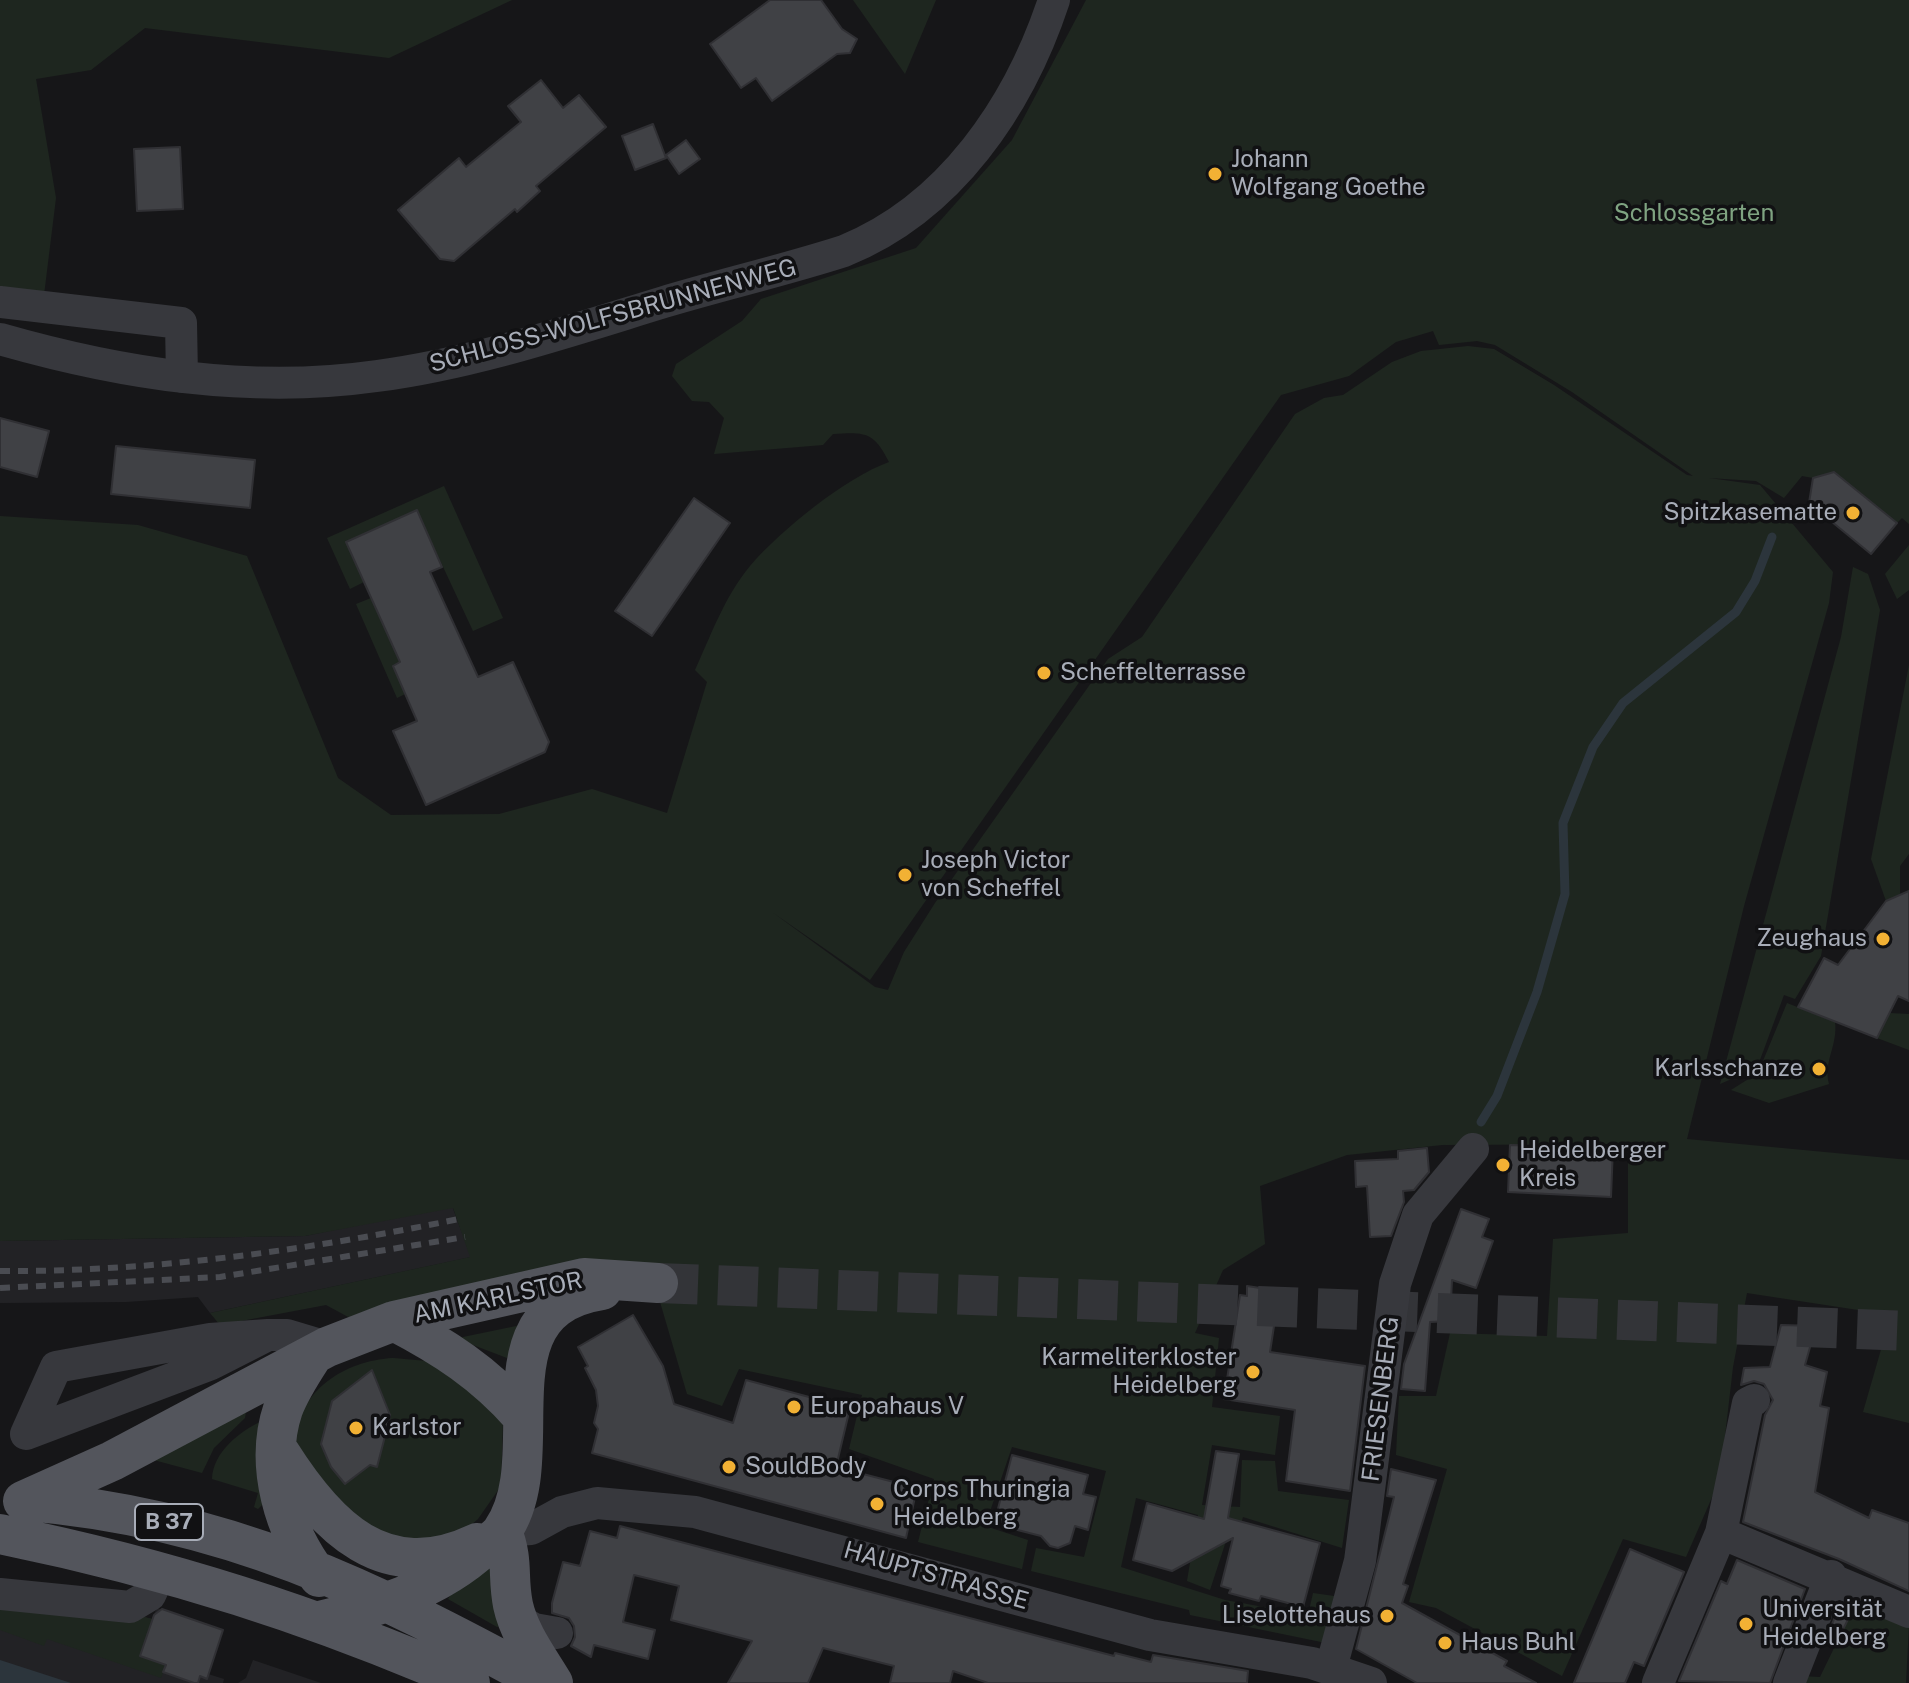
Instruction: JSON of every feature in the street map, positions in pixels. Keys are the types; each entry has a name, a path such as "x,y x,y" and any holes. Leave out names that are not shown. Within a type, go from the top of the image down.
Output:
{"main road":[{"name":"AM KARLSTOR","path":"12,1500 112,1461 320,1351 394,1321 584,1278 658,1283 597,1290 571,1300 537,1329 530,1344 521,1415 525,1430 523,1470 502,1531"},
{"path":"394,1321 467,1362 496,1386 521,1415"},
{"path":"320,1351 282,1412 277,1448 282,1503 290,1530 347,1625 386,1602 427,1588 447,1576 502,1531"},
{"path":"277,1448 327,1517 341,1530 375,1551 412,1558 455,1553 502,1531"},
{"name":"B 37","path":"12,1500 80,1506 158,1519 311,1566 544,1683"},
{"path":"502,1531 512,1557 512,1600 517,1619 553,1683"},
{"name":"B 37","path":"0,1534 161,1571 347,1625 470,1683"}],"street":[{"name":"SCHLOSS-WOLFSBRUNNENWEG","path":"0,339 86,362 182,377 302,382 366,378 518,346 865,243 900,224 929,202 983,139 1023,75 1054,0"},
{"path":"0,302 181,323 182,377"},
{"name":"FRIESENBERG","path":"1331,1668 1360,1561 1395,1284 1418,1215 1474,1155"},
{"path":"268,1335 211,1364 26,1434 56,1367 210,1339 268,1335 287,1335 320,1351"},
{"path":"1658,1683 1721,1533 1748,1403 1754,1400"},
{"name":"HAUPTSTRASSE","path":"502,1531 531,1529 562,1512 597,1503 695,1512 1271,1669 1331,1668 1371,1683"},
{"path":"1721,1533 1831,1576 1909,1612"},
{"path":"0,1594 130,1607 150,1595 161,1571"},
{"path":"1789,1683 1831,1576"},
{"path":"517,1619 534,1629 557,1633"}],"shaded area":[{"path":"452,1206 471,1257 210,1313 198,1297 126,1302 0,1303 0,1241 305,1236"},
{"path":"0,1602 127,1613 152,1619 157,1608 223,1630 208,1674 224,1679 223,1683 0,1683"},
{"path":"0,1660 71,1683 0,1683"},
{"path":"253,1660 321,1683 238,1683 246,1678"}],"green space":[{"path":"0,0 512,0 389,58 145,28 91,70 36,79 56,198 44,295 0,286"},
{"path":"853,0 936,0 905,74"},
{"name":"Schlossgarten","path":"1086,0 1909,0 1909,524 1902,518 1897,523 1834,472 1813,478 1802,476 1784,498 1756,481 1709,478 1760,485 1833,572 1829,603 1744,906 1687,1139 1909,1160 1909,1423 1863,1412 1891,1315 1747,1293 1733,1367 1720,1479 1686,1557 1623,1539 1562,1676 1436,1608 1409,1602 1447,1469 1396,1455 1399,1396 1436,1396 1450,1333 1547,1336 1553,1239 1628,1233 1628,1144 1442,1145 1347,1155 1260,1186 1265,1244 1223,1270 1195,1333 1219,1338 1212,1407 1280,1416 1275,1455 1212,1445 1202,1505 1240,1507 1242,1460 1275,1461 1278,1491 1349,1500 1342,1548 1243,1517 1237,1538 1227,1538 1210,1590 1187,1581 1198,1515 1136,1498 1121,1567 1225,1600 1308,1615 1313,1593 1341,1597 1326,1643 1190,1615 1189,1610 1031,1571 1036,1548 1084,1557 1106,1471 1012,1447 985,1526 1028,1540 1022,1569 918,1542 934,1479 849,1449 862,1395 739,1369 722,1406 687,1394 658,1295 352,1319 326,1305 220,1325 210,1313 470,1257 453,1208 305,1236 0,1241 0,516 138,525 247,556 338,778 391,815 499,814 592,789 667,813 707,682 695,670 733,590 750,566 796,521 834,492 889,462 873,439 854,433 833,434 823,445 714,454 724,418 709,402 692,401 672,376 676,364 742,321 761,299 916,248 1012,140","holes":["1433,331 1439,345 1477,341 1495,345 1572,392 1693,476 1494,349 1468,346 1421,351 1392,362 1343,395 1324,398 1295,414 1142,637 1108,659 935,903 904,952 888,990 875,987 772,912 870,980 1281,395 1349,376 1396,342"]},
{"path":"444,486 503,618 473,631 417,511 346,542 364,582 350,589 327,538"},
{"path":"1909,545 1909,590 1897,599 1885,574"},
{"path":"1853,567 1868,574 1880,610 1821,956 1795,999 1784,995 1757,1068 1720,1084 1841,637"},
{"path":"371,598 400,662 393,666 405,694 397,698 356,604"},
{"path":"1909,665 1909,854 1900,866 1900,895 1886,901 1871,859"},
{"path":"1787,1003 1835,1022 1828,1068 1829,1084 1769,1103 1731,1090 1758,1073"},
{"path":"1889,1013 1909,1014 1909,1050 1877,1038"},
{"path":"521,1325 507,1358 460,1340 463,1337"},
{"path":"393,1358 438,1362 503,1421 501,1486 478,1519 465,1530 435,1544 361,1532 294,1442 305,1408 327,1382 357,1365"},
{"path":"247,1406 245,1418 214,1448 202,1473 150,1459"},
{"path":"262,1421 263,1504 258,1509 254,1507 258,1493 212,1479 222,1451 245,1430"},
{"path":"494,1566 500,1626 497,1627 448,1599 453,1591"},
{"path":"0,1602 127,1613 153,1619 166,1665 161,1678 47,1639 44,1646 0,1630"},
{"path":"1867,1606 1909,1624 1906,1683 1796,1683 1799,1676 1820,1677 1853,1609 1864,1614"}],"building":[{"path":"770,0 821,0 842,29 857,39 850,53 837,54 772,101 756,78 741,88 710,44"},
{"path":"541,80 563,108 579,95 606,127 536,186 540,191 517,212 515,209 454,261 440,259 398,210 459,158 466,167 521,122 508,106"},
{"path":"653,124 666,158 635,170 622,136"},
{"path":"686,140 700,159 679,174 666,155"},
{"path":"180,147 183,209 137,211 134,149"},
{"path":"0,418 49,431 37,477 0,467"},
{"path":"116,446 255,460 250,508 111,494"},
{"name":"Spitzkasematte","path":"1834,472 1897,523 1871,554 1809,503 1813,478"},
{"path":"694,498 730,523 652,636 615,611"},
{"path":"417,510 442,567 430,572 478,677 513,662 549,742 545,752 426,805 393,731 417,721 393,666 400,662 346,542"},
{"path":"1909,891 1909,1001 1898,996 1877,1038 1798,1007 1824,958 1838,965 1886,901"},
{"path":"1510,1145 1613,1147 1611,1197 1508,1192"},
{"path":"1427,1148 1429,1172 1414,1190 1403,1191 1404,1202 1391,1236 1370,1237 1367,1186 1356,1187 1355,1161 1398,1159 1398,1151"},
{"path":"1461,1209 1489,1219 1482,1237 1493,1241 1476,1288 1452,1280 1450,1321 1430,1322 1425,1391 1401,1389 1404,1364"},
{"path":"1247,1286 1273,1290 1271,1299 1278,1300 1270,1352 1365,1366 1350,1491 1286,1481 1295,1410 1224,1399 1240,1295 1247,1296"},
{"path":"633,1315 663,1366 674,1404 733,1423 746,1380 850,1408 836,1467 917,1488 906,1538 592,1453 598,1429 594,1423 598,1406 596,1390 578,1347"},
{"path":"1781,1325 1816,1326 1805,1365 1827,1372 1820,1406 1829,1408 1815,1492 1869,1518 1872,1510 1909,1523 1909,1591 1839,1559 1743,1522 1765,1415 1773,1400 1764,1384 1754,1381 1741,1385 1744,1368 1770,1367"},
{"name":"Karlstor","path":"372,1370 390,1415 389,1421 377,1467 370,1465 345,1484 331,1467 321,1444 332,1401"},
{"path":"1216,1451 1239,1454 1228,1518 1320,1543 1303,1607 1261,1596 1259,1601 1229,1593 1231,1589 1221,1586 1233,1538 1172,1571 1133,1560 1147,1503 1204,1519"},
{"path":"1012,1455 1088,1475 1083,1494 1096,1497 1088,1530 1075,1526 1070,1543 1058,1548 1050,1546 1041,1536 994,1524"},
{"path":"1391,1469 1436,1480 1403,1584 1408,1586 1402,1603 1507,1661 1504,1666 1536,1683 1417,1683 1356,1649 1394,1497 1387,1496"},
{"path":"620,1526 1114,1656 1115,1653 1151,1662 1153,1655 1248,1671 1247,1683 988,1683 953,1671 950,1683 890,1683 894,1666 823,1648 808,1683 728,1683 752,1641 671,1620 679,1586 634,1575 623,1622 655,1630 648,1659 594,1645 591,1657 571,1646 575,1637 574,1626 569,1618 552,1613 552,1603 563,1562 580,1566 590,1531 617,1538"},
{"path":"1630,1549 1684,1572 1644,1666 1634,1662 1625,1683 1574,1683"},
{"name":"Universität Heidelberg","path":"1737,1560 1805,1589 1770,1683 1679,1681 1721,1581 1727,1584"},
{"path":"1840,1604 1853,1609 1837,1642 1827,1637"},
{"path":"162,1609 223,1630 207,1679 200,1676 198,1683 194,1683 163,1672 166,1665 140,1656 154,1615"}],"waterway":[{"path":"1481,1122 1497,1096 1537,992 1565,894 1563,823 1593,747 1623,703 1736,612 1755,581 1772,537"}],"tunnel":[{"path":"658,1283 1909,1331"}],"railway":[{"path":"0,1271 115,1268 231,1257 459,1219"},
{"path":"0,1288 220,1277 465,1237"}],"place":[{"name":"Johann Wolfgang Goethe","path":"1215,174"},
{"name":"Spitzkasematte","path":"1853,513"},
{"name":"Scheffelterrasse","path":"1044,673"},
{"name":"Joseph Victor von Scheffel","path":"905,875"},
{"name":"Zeughaus","path":"1883,939"},
{"name":"Karlsschanze","path":"1819,1069"},
{"name":"Heidelberger Kreis","path":"1503,1165"},
{"name":"Karmeliterkloster Heidelberg","path":"1253,1372"},
{"name":"Europahaus V","path":"794,1407"},
{"name":"Karlstor","path":"356,1428"},
{"name":"SouldBody","path":"729,1467"},
{"name":"Corps Thuringia Heidelberg","path":"877,1504"},
{"name":"Liselottehaus","path":"1387,1616"},
{"name":"Universität Heidelberg","path":"1746,1624"},
{"name":"Haus Buhl","path":"1445,1643"}]}
